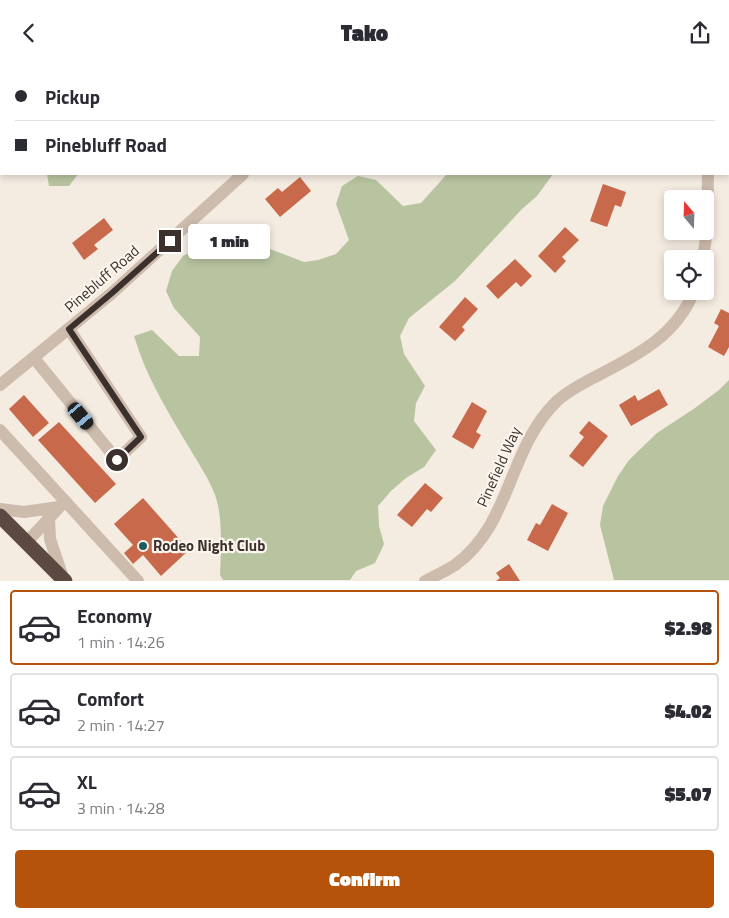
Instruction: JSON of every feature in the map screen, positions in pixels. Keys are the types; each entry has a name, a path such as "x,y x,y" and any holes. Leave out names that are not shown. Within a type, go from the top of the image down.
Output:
{"highway":[{"path":"0,516 64,579"}],"street":[{"name":"Pinebluff Road","path":"0,385 112,293 242,175"},
{"path":"705,250 708,175"},
{"name":"Pinefield Way","path":"425,581 444,572 460,561 488,528 501,507 529,437 536,425 556,402 572,390 655,344 682,312 689,300"},
{"path":"34,358 117,460 141,437 69,329"},
{"path":"0,430 62,504 138,581"},
{"path":"0,509 24,512 62,504"},
{"path":"26,542 62,504"},
{"path":"49,518 50,539 64,579"}],"green space":[{"path":"47,175 77,175 69,186 49,186"},
{"path":"446,175 552,175 537,196 522,209 455,281 409,318 400,336 404,354 425,386 416,403 414,421 436,450 424,467 406,478 378,506 379,526 384,544 375,563 356,571 350,580 223,580 220,575 220,523 215,495 204,472 158,394 134,336 152,330 179,356 199,356 200,337 174,308 166,291 172,271 183,256 244,224 254,240 270,249 304,262 336,254 349,240 336,204 342,186 358,176 376,180 403,206 421,203"},
{"path":"729,380 729,580 614,580 600,525 603,506 618,476 629,460 657,433 695,408"}],"building":[{"path":"300,177 311,191 280,217 265,199 278,188 282,192"},
{"path":"603,184 626,192 621,207 615,205 607,227 590,221"},
{"path":"104,218 113,230 94,245 98,249 84,260 72,243"},
{"path":"565,227 579,240 562,257 566,261 555,273 538,256"},
{"path":"515,259 532,276 521,287 516,282 498,299 486,286"},
{"path":"465,297 478,309 462,327 465,330 455,341 439,327"},
{"path":"721,309 729,313 729,347 724,356 708,347 719,326 714,323"},
{"path":"659,389 668,405 631,426 619,405 635,395 638,401"},
{"path":"24,395 49,423 33,437 9,409"},
{"path":"472,402 487,411 476,432 481,435 473,449 452,437"},
{"path":"589,421 608,436 583,467 569,456 584,437 579,433"},
{"path":"59,422 116,484 95,503 38,440"},
{"path":"425,483 443,498 431,512 427,509 412,527 397,515"},
{"path":"143,498 189,550 161,576 143,555 133,564 124,553 133,545 114,524"},
{"path":"552,504 568,513 548,551 527,540 536,523 540,525"},
{"path":"509,564 520,581 496,581 500,578 496,573"}],"place":[{"name":"Rodeo Night Club","path":"143,546"}],"route":[{"path":"117,460 141,437 69,329 90,313 170,241"}]}
